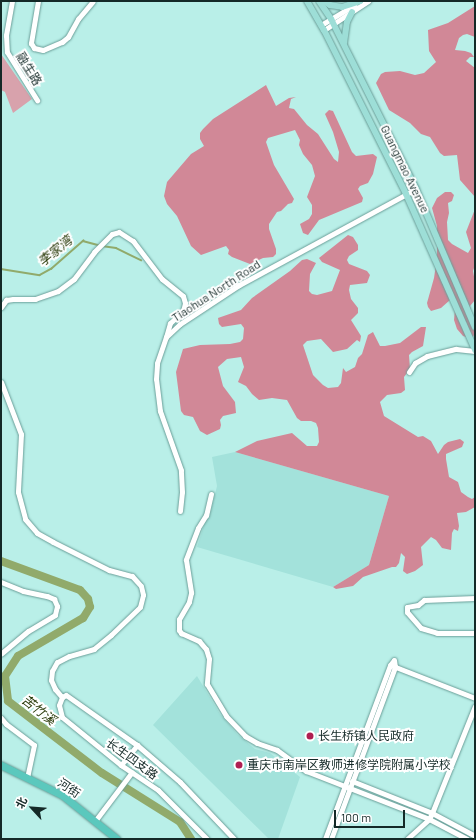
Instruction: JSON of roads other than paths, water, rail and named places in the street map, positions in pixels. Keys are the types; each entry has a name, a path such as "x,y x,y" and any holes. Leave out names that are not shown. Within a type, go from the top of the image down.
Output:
{"highway":[{"name":"河街","path":"1,765 62,795 117,839"}],"main road":[{"name":"Guangmao Avenue","path":"307,1 323,27 406,194 475,350"},
{"name":"Guangmao Avenue","path":"319,1 332,21 416,189 475,327"},
{"path":"324,1 330,5 342,7 360,1"},
{"path":"344,45 346,22 352,12"}],"street":[{"name":"融生路","path":"12,1 6,35 7,52 37,100"},
{"path":"38,1 31,43 34,48 43,50 62,42 68,37 78,19 93,1"},
{"path":"323,27 360,1"},
{"path":"332,21 352,12 368,1"},
{"name":"Tiaohua North Road","path":"180,511 182,492 181,470 160,411 156,379 157,362 166,337 180,324 239,285 416,189"},
{"path":"1,307 6,300 13,298 35,299 58,290 74,279 94,252 112,234 119,232 133,241 162,279 183,296 185,304 183,311 170,323 166,337"},
{"path":"409,372 415,363 427,356 456,349 475,350"},
{"path":"1,382 21,434 18,492 25,519 37,533 53,542 109,570 132,576 141,586 143,595 140,607 94,649 69,656 57,662 52,671 51,680 55,689 137,746 180,782 234,839"},
{"path":"211,494 206,514 198,528 186,560 191,593 189,602 179,619 179,630 181,633 199,642 206,649 209,659 206,679 210,691 226,716 245,736 257,743 277,750 306,771 349,786 429,819 467,839"},
{"path":"1,582 23,591 47,596 54,599 57,606 55,615 28,631 1,654"},
{"path":"475,598 424,600 418,605 407,607 407,612 421,628 437,633 475,633"},
{"path":"331,839 393,666 475,698"},
{"name":"长生四支路","path":"64,696 59,705 62,717 121,765 130,775 158,790 207,839"},
{"path":"407,839 429,819 475,706"},
{"path":"1,718 6,724 34,745 27,777"},
{"path":"121,765 137,746"},
{"path":"95,821 130,775"},
{"path":"351,780 432,813 475,836"},
{"path":"325,839 349,786"}],"waterway":[{"name":"李家湾","path":"1,269 40,275 51,269 83,241 98,245"},
{"name":"李家湾","path":"102,246 116,248 141,260"},
{"name":"苦竹溪","path":"1,561 80,590 88,599 90,607 83,618 18,656 5,676 8,701 102,773 180,822 191,839"}],"place":[{"name":"长生桥镇人民政府","path":"310,736"},
{"name":"重庆市南岸区教师进修学院附属小学校","path":"239,765"}]}
